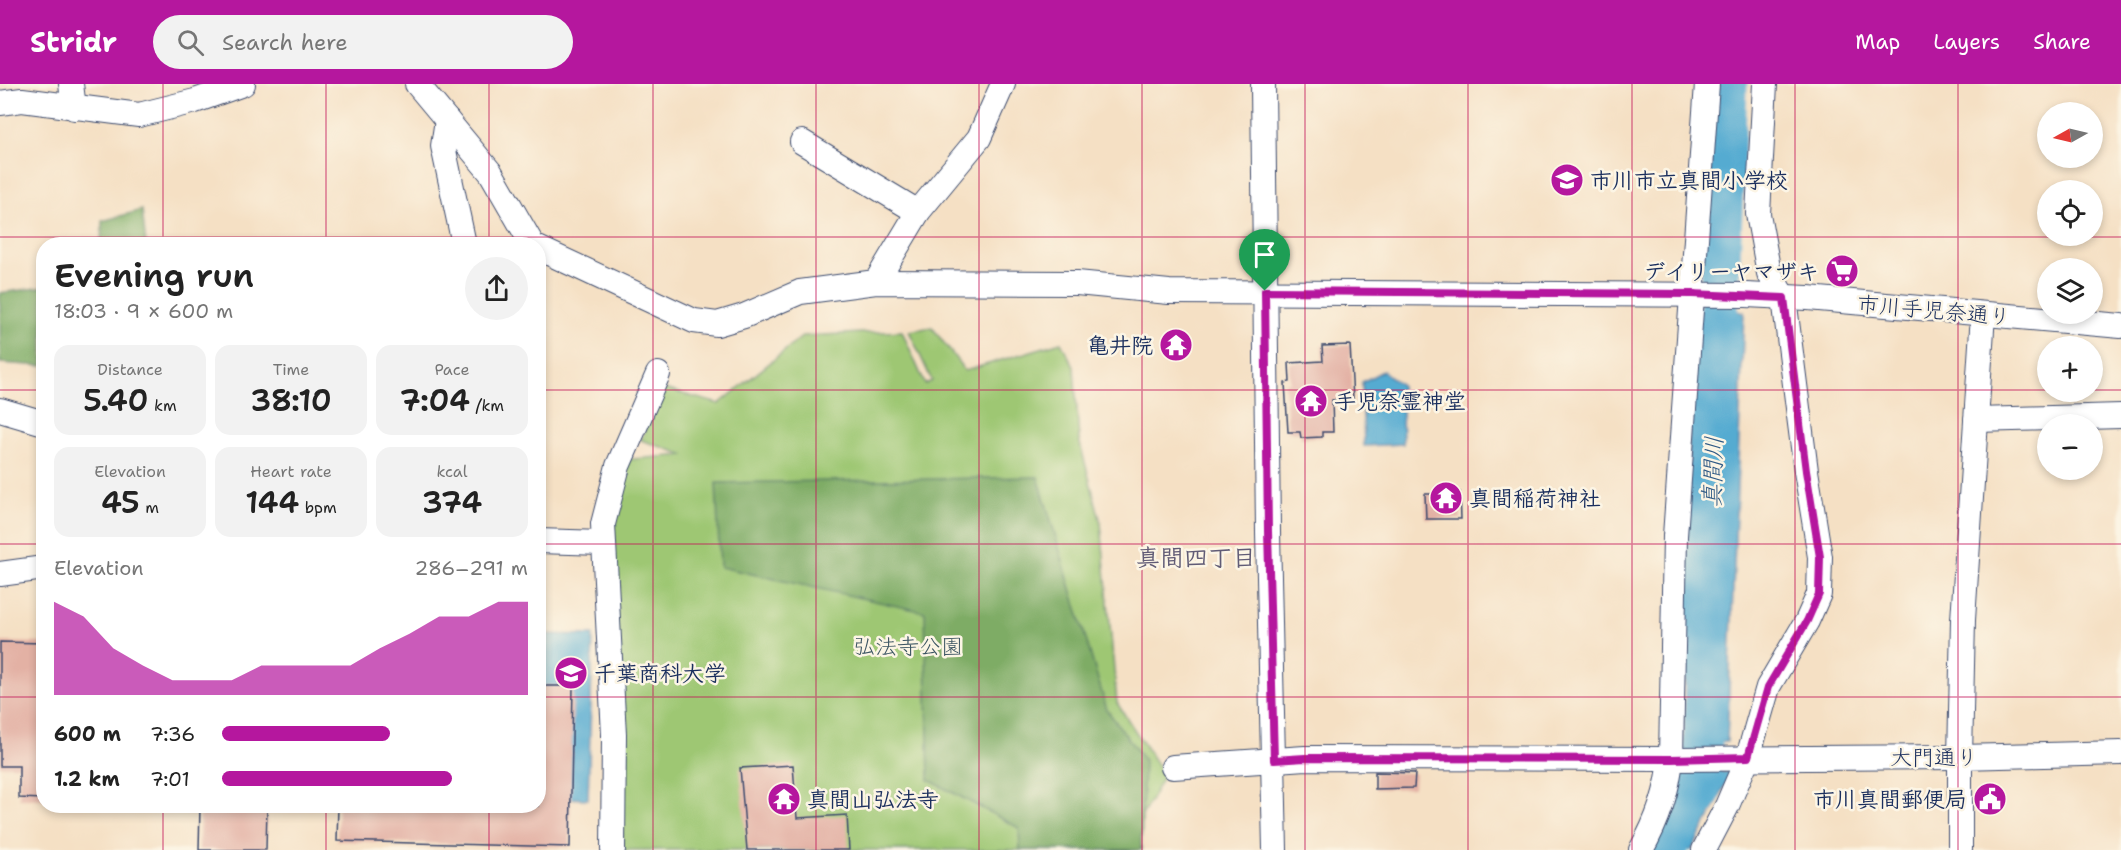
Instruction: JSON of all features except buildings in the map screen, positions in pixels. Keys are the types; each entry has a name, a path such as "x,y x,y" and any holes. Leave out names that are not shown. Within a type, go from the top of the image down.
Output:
{"street":[{"path":"0,103 72,96 139,115 195,101 243,84"},
{"path":"417,84 491,173 528,237"},
{"path":"876,282 918,212 979,138 1003,84"},
{"path":"1263,84 1268,531 1275,850"},
{"path":"1641,850 1653,828 1669,776 1671,759 1675,536 1695,294 1707,84"},
{"path":"1704,850 1727,806 1748,757 1768,687 1807,621 1819,594 1820,557 1806,471 1784,298 1769,273 1758,214 1765,84"},
{"path":"447,120 443,146 462,237"},
{"path":"802,142 918,212"},
{"path":"546,252 694,321 717,324 744,316 800,292 876,282 1077,283 1169,292 1695,294"},
{"name":"市川手児奈通り","path":"1695,294 1746,295 2121,326"},
{"path":"1960,850 1963,620 1983,314"},
{"path":"613,850 614,735 602,543 603,524 618,466 658,374"},
{"path":"0,410 36,421"},
{"path":"1976,420 2121,416"},
{"path":"546,541 602,543"},
{"path":"0,574 36,569"},
{"name":"大門通り","path":"1173,767 1305,758 1671,759 1960,757 2121,753"}],"green space":[{"path":"142,210 145,237 101,237 102,221"},
{"path":"36,288 36,366 0,363 0,293"},
{"name":"弘法寺公園","path":"932,327 965,371 1061,342 1074,367 1079,440 1101,523 1117,703 1164,775 1134,831 1135,850 623,850 611,552 620,460 685,455 641,440 661,388 719,404 803,336 902,331 925,384 932,381 909,331"},
{"path":"1038,477 1107,710 1144,760 1141,850 1020,850 1019,828 929,780 925,612 720,567 716,483"}],"water":[{"path":"1691,308 1744,312 1727,742 1684,744"},
{"path":"1383,371 1401,385 1403,444 1364,446 1362,382"},
{"path":"546,634 593,635 588,799 546,797"},
{"path":"1681,772 1731,772 1692,850 1651,850 1669,825"}],"waterway":[{"name":"真間川","path":"1717,363 1728,84"},
{"name":"真間川","path":"1666,850 1701,793 1705,689"}],"place":[{"name":"市川市立真間小学校","path":"1567,180"},
{"name":"デイリーヤマザキ","path":"1842,271"},
{"name":"亀井院","path":"1176,345"},
{"name":"手児奈霊神堂","path":"1311,401"},
{"name":"真間稲荷神社","path":"1446,498"},
{"name":"千葉商科大学","path":"571,673"},
{"name":"真間山弘法寺","path":"784,799"},
{"name":"市川真間郵便局","path":"1990,799"}],"district":[{"name":"真間四丁目","path":"1196,558"}],"route":[{"path":"1265,291 1692,294 1784,298 1806,471 1820,557 1819,594 1807,621 1768,687 1748,757 1671,759 1305,758 1274,760 1265,291"}]}
